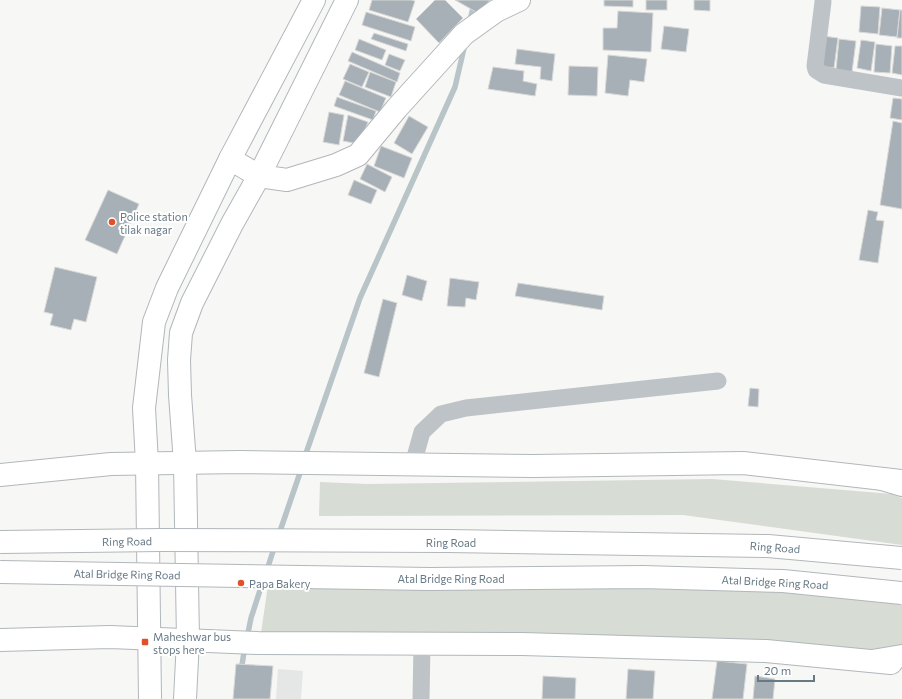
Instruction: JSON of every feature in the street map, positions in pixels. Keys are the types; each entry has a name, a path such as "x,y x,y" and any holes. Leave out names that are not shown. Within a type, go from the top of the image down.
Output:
{"main road":[{"path":"150,699 147,463 144,408 154,322 167,288 230,159 314,0"},
{"path":"185,699 188,640 185,463 179,360 181,333 192,303 232,224 259,176 347,0"},
{"path":"230,159 259,176 287,180 336,165 358,154 397,108 464,34 496,11 519,0"},
{"path":"0,475 111,464 147,463 316,462 534,466 743,463 896,482"},
{"name":"Ring Road","path":"0,542 153,540 448,541 768,546 902,558"},
{"name":"Atal Bridge Ring Road","path":"0,572 430,579 643,577 783,581 902,593"},
{"path":"0,640 110,638 258,643 522,644 766,651 902,664"},
{"path":"872,661 902,656"}],"street":[{"path":"823,2 815,66 816,70 824,75 902,88"},
{"path":"413,464 422,432 442,414 466,408 718,381"},
{"path":"421,699 422,644"}],"shaded area":[{"path":"712,479 892,494 902,498 902,545 683,515 319,516 320,482 367,484"},
{"path":"790,570 902,585 902,655 261,633 268,585"},
{"path":"278,669 303,671 301,699 276,699"}],"building":[{"path":"372,0 415,1 408,22 369,10"},
{"path":"435,0 445,0 463,18 439,43 416,19"},
{"path":"455,0 490,0 478,13"},
{"path":"604,0 633,0 633,7 604,6"},
{"path":"646,0 667,0 667,10 646,10"},
{"path":"694,0 710,0 710,11 694,10"},
{"path":"861,6 880,7 878,34 859,32"},
{"path":"882,8 900,10 897,37 879,35"},
{"path":"900,10 902,10 902,38 897,38"},
{"path":"618,11 653,13 651,52 603,50 603,28 617,28"},
{"path":"366,12 415,27 411,41 362,25"},
{"path":"664,26 689,29 686,52 661,49"},
{"path":"374,33 408,44 406,51 371,39"},
{"path":"823,36 838,38 834,68 819,66"},
{"path":"359,39 386,50 382,60 355,50"},
{"path":"839,39 856,41 852,72 836,70"},
{"path":"861,40 875,42 871,71 857,68"},
{"path":"876,44 892,46 890,73 874,72"},
{"path":"895,46 902,46 902,75 892,73"},
{"path":"517,49 555,54 552,81 540,79 541,67 515,64"},
{"path":"352,52 400,73 397,82 348,61"},
{"path":"389,54 405,60 400,71 385,65"},
{"path":"608,55 647,59 644,82 630,80 628,96 605,93"},
{"path":"350,64 369,72 362,87 343,79"},
{"path":"569,66 598,67 597,96 568,95"},
{"path":"493,67 524,71 523,81 537,84 535,96 488,89"},
{"path":"370,72 396,82 391,97 365,87"},
{"path":"345,81 386,98 380,112 339,95"},
{"path":"337,97 376,111 373,120 334,106"},
{"path":"893,98 902,99 902,120 890,118"},
{"path":"329,112 344,115 339,145 323,142"},
{"path":"348,115 368,122 359,144 343,141"},
{"path":"409,116 428,127 412,154 394,143"},
{"path":"893,121 902,123 902,209 880,205"},
{"path":"381,146 412,158 404,178 374,166"},
{"path":"367,164 392,177 385,192 360,179"},
{"path":"354,180 377,190 371,204 348,195"},
{"name":"Police station tilak nagar","path":"108,190 139,204 117,254 85,240"},
{"path":"868,210 878,212 876,220 884,221 878,263 859,260"},
{"path":"55,267 97,277 86,322 74,319 71,330 50,325 53,314 44,312"},
{"path":"407,275 427,281 422,301 402,295"},
{"path":"450,278 479,282 476,300 466,298 465,307 447,306"},
{"path":"518,283 604,296 602,310 515,296"},
{"path":"383,299 397,303 379,377 364,373"},
{"path":"750,388 759,389 758,407 748,406"},
{"path":"717,661 747,664 743,699 712,699"},
{"path":"236,664 273,666 270,699 233,699"},
{"path":"628,669 655,671 653,699 626,699"},
{"path":"543,676 576,678 575,699 542,699"},
{"path":"755,676 775,679 773,699 753,699"}],"waterway":[{"path":"470,20 475,0"},
{"path":"304,459 360,298 455,87 465,44"},
{"path":"278,537 302,467"},
{"path":"266,573 275,545"},
{"path":"247,638 251,618 263,581"},
{"path":"241,671 245,646"}],"place":[{"name":"Police station tilak nagar","path":"112,222"},
{"name":"Papa Bakery","path":"241,583"},
{"name":"Maheshwar bus stops here","path":"145,642"}]}
